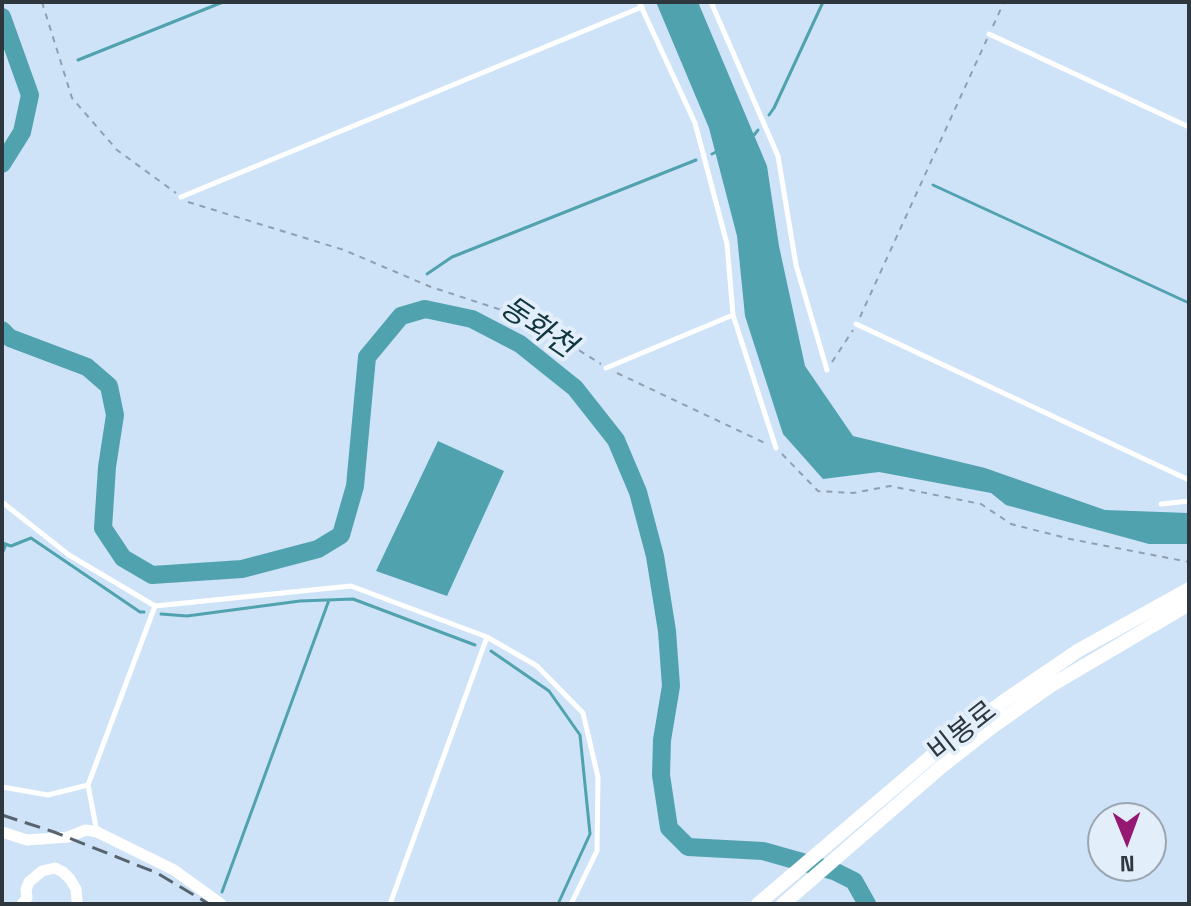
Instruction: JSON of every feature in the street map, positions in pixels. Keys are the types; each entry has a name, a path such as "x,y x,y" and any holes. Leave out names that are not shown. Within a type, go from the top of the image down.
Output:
{"street":[{"name":"비봉로","path":"758,904 934,754 1004,701 1079,650 1189,589"},
{"name":"비봉로","path":"783,904 951,759 1050,686 1189,604"},
{"path":"2,832 27,840 68,837 86,830 97,832 174,870 221,904"},
{"path":"22,904 27,898 29,882 42,871 55,868 70,879 76,889 77,901"}],"lane":[{"path":"711,2 778,156 796,265 827,370"},
{"path":"181,197 641,5 695,123 727,244 733,315 776,448"},
{"path":"989,34 1189,127"},
{"path":"606,368 733,315"},
{"path":"856,324 1189,480"},
{"path":"1161,504 1189,501"},
{"path":"2,502 69,555 155,606 351,586 487,637 537,666 583,713 598,777 597,851 571,904"},
{"path":"97,832 88,785 155,606"},
{"path":"390,904 487,637"},
{"path":"2,787 48,795 88,785"}],"path":[{"path":"42,2 72,98 117,150 188,202 344,250 431,287 529,319 606,368 776,448 818,491 853,493 890,486 981,504 1011,524 1070,539 1189,562"},
{"path":"827,370 856,324 1004,2"}],"water":[{"path":"656,2 698,2 767,166 779,246 805,366 853,436 985,468 1105,510 1189,513 1189,544 1149,544 1006,505 991,493 879,472 823,479 783,434 745,316 737,236 709,128"},
{"path":"438,441 504,471 447,596 376,571"}],"waterway":[{"path":"78,60 223,2"},
{"path":"769,115 823,2"},
{"name":"동화천","path":"2,17 30,95 22,132 2,164"},
{"path":"754,135 758,130"},
{"path":"712,154 716,152"},
{"path":"427,274 452,257 696,160"},
{"path":"933,185 1189,303"},
{"name":"동화천","path":"2,330 10,338 87,367 109,386 115,415 107,467 103,528 123,558 152,575 242,569 318,549 341,535 355,486 367,357 401,316 425,309 472,319 520,344 575,388 616,440 638,492 655,556 667,631 671,686 662,740 661,775 669,828 688,847 763,851 834,871 854,881 867,904"},
{"path":"2,543 11,546 31,538 144,612"},
{"path":"2,554 6,544"},
{"path":"161,614 187,616 300,601 353,599 475,645"},
{"path":"222,892 329,600"},
{"path":"491,651 549,691 580,735 590,834 558,904"}],"railway":[{"path":"2,815 157,873 209,904"}]}
